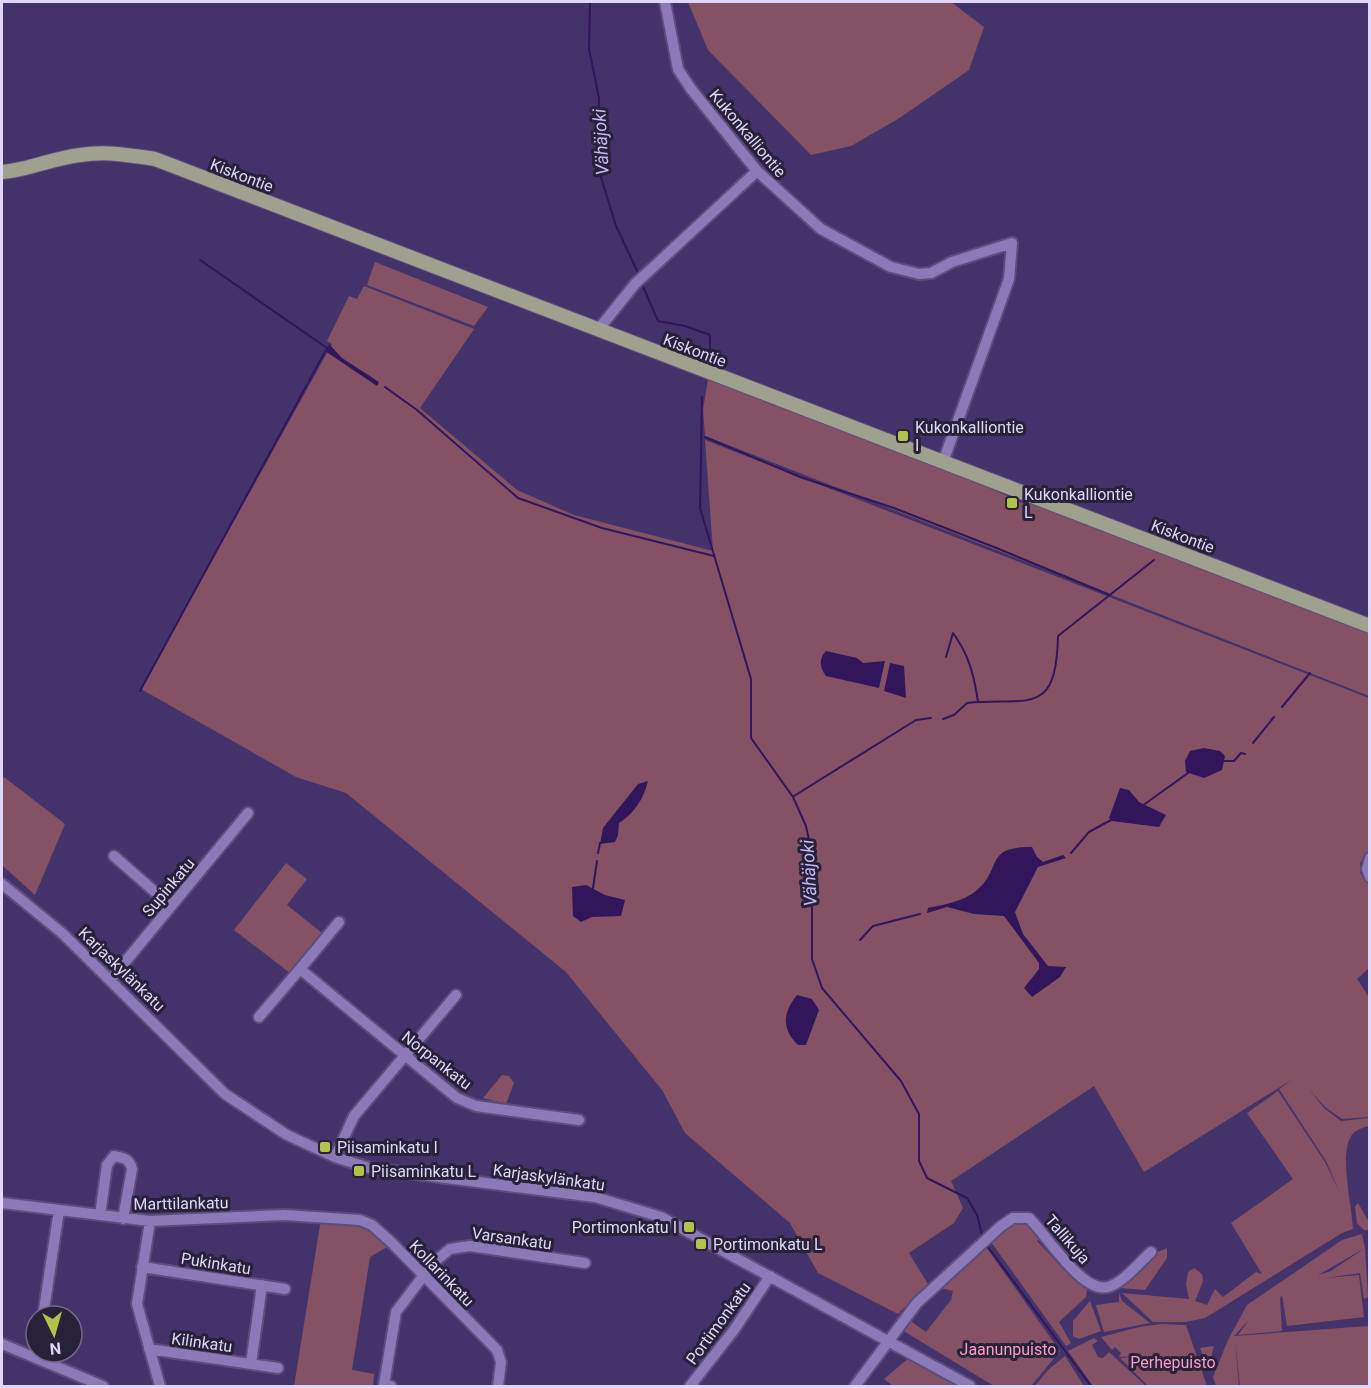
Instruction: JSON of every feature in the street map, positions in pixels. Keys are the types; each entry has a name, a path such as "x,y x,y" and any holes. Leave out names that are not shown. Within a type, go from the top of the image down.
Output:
{"main road":[{"name":"Kiskontie","path":"2,172 25,170 79,155 114,153 155,159 1370,627"}],"street":[{"name":"Kukonkalliontie","path":"665,2 678,69 691,89 757,171 821,230 891,267 904,271 931,273 952,262 1012,243 1009,279 944,462"},
{"path":"598,330 635,284 757,171"},
{"name":"Supinkatu","path":"111,979 248,813"},
{"path":"114,856 171,906"},
{"path":"1370,858 1367,869 1370,877"},
{"name":"Karjaskylänkatu","path":"2,884 42,915 111,979 225,1094 277,1130 334,1157 377,1169 595,1197 630,1205 678,1226 970,1386"},
{"path":"259,1017 339,922"},
{"name":"Norpankatu","path":"300,969 457,1098 476,1106 579,1120"},
{"path":"334,1157 354,1116 456,995"},
{"path":"100,1215 106,1165 114,1156 125,1158 130,1162 132,1169 123,1219"},
{"name":"Marttilankatu","path":"2,1203 150,1221 325,1216"},
{"path":"45,1304 59,1210"},
{"name":"Kollarinkatu","path":"325,1216 356,1218 372,1226 424,1276 499,1353 501,1364 498,1386"},
{"name":"Tallikuja","path":"855,1386 917,1303 1001,1226 1013,1218 1029,1218 1074,1271 1092,1286 1108,1287 1120,1280 1151,1252"},
{"path":"150,1221 137,1293 138,1313 160,1386"},
{"name":"Varsankatu","path":"387,1386 396,1312 441,1255 450,1249 460,1246 585,1263"},
{"name":"Pukinkatu","path":"142,1267 285,1289"},
{"name":"Portimonkatu","path":"690,1386 734,1330 770,1276"},
{"name":"Kilinkatu","path":"251,1364 262,1285"},
{"path":"2,1344 24,1352"},
{"name":"Kilinkatu","path":"149,1349 278,1368"},
{"path":"55,1364 103,1386"}],"green space":[{"path":"688,2 951,2 984,27 969,70 898,119 851,146 811,155 708,50"},
{"path":"375,262 488,307 474,326 367,285"},
{"path":"364,286 474,329 420,408 517,490 574,515 713,551 705,440 1369,698 1369,850 1360,863 1360,873 1369,884 1370,967 1357,979 1369,997 1369,1117 1342,1119 1325,1107 1309,1089 1324,1108 1341,1121 1369,1118 1369,1126 1354,1133 1347,1147 1346,1170 1353,1229 1342,1233 1205,1318 1186,1322 1153,1322 1122,1293 1189,1299 1186,1284 1188,1272 1194,1268 1202,1274 1203,1281 1195,1301 1207,1305 1215,1289 1223,1297 1256,1272 1262,1274 1231,1223 1293,1179 1247,1113 1278,1091 1325,1162 1340,1193 1326,1161 1279,1089 1293,1079 1144,1172 1094,1086 951,1181 963,1208 954,1223 909,1253 928,1284 898,1314 818,1273 790,1223 685,1133 662,1090 566,972 346,793 296,777 141,689 332,344 327,341 349,296 357,299"},
{"path":"708,379 978,482 1024,504 1034,503 1369,633 1369,696 705,436 703,410"},
{"path":"4,777 65,824 35,895 2,865 2,780"},
{"path":"286,863 307,879 287,905 322,933 290,973 234,930"},
{"path":"502,1075 509,1076 514,1083 506,1104 483,1098"},
{"path":"1358,1203 1369,1222 1369,1230 1364,1230 1357,1223 1355,1207"},
{"path":"321,1219 357,1226 372,1233 387,1247 370,1257 352,1370 374,1374 373,1386 294,1386"},
{"path":"1020,1221 1030,1225 1041,1236 1037,1241 1071,1277 1087,1290 1086,1297 1059,1322 1071,1343 1066,1346 991,1242 1010,1224"},
{"path":"1362,1234 1365,1248 1368,1297 1364,1299 1360,1273 1326,1278 1359,1275 1364,1317 1287,1326 1282,1295 1280,1298 1282,1331 1238,1335 1249,1320 1234,1336 1368,1326 1369,1386 1240,1386 1235,1340 1239,1386 1216,1386 1213,1377 1228,1340 1247,1305 1342,1240","holes":["1365,1248 1331,1271 1318,1275"]},
{"name":"Jaanunpuisto","path":"986,1247 1060,1351 1031,1386 994,1386 902,1330 909,1320 926,1332 951,1300 953,1291 940,1288"},
{"path":"1167,1248 1167,1258 1145,1290 1120,1288 1153,1254"},
{"path":"1119,1293 1122,1301 1150,1323 1104,1332 1096,1305 1119,1302"},
{"path":"1090,1301 1101,1331 1079,1339 1073,1336 1073,1321"},
{"name":"Perhepuisto","path":"1161,1324 1186,1325 1207,1386 1148,1386 1120,1358 1145,1356 1119,1357 1121,1353 1115,1347 1112,1350 1101,1337"},
{"path":"1094,1338 1098,1341 1092,1345 1098,1357 1103,1358 1109,1352 1146,1386 1093,1386 1068,1351"},
{"path":"1214,1346 1209,1364 1205,1363 1200,1348"},
{"path":"1065,1356 1084,1386 1035,1386 1048,1370"},
{"path":"910,1357 957,1386 893,1386 884,1379"}],"shaded area":[{"path":"329,344 342,358 379,382 377,386 325,351"},
{"path":"826,651 857,658 863,663 885,661 879,688 826,676 821,664"},
{"path":"890,663 904,666 906,698 884,691"},
{"path":"1204,748 1220,751 1225,756 1222,770 1204,778 1186,772 1185,761 1190,751"},
{"path":"648,781 638,805 619,823 615,842 600,844 603,828 638,784"},
{"path":"1120,788 1129,790 1139,802 1166,815 1159,827 1112,821 1109,818"},
{"path":"1032,847 1037,857 1043,862 1063,855 1066,858 1038,867 1015,912 1023,934 1048,966 1066,967 1060,977 1032,997 1024,988 1039,969 1039,963 1004,916 974,914 947,907 927,913 928,908 959,900 976,891 990,874 996,860 1007,850"},
{"path":"586,885 605,895 625,900 621,916 592,917 581,922 573,916 572,887"},
{"path":"797,995 812,999 819,1010 806,1045 798,1045 787,1027 787,1014"}],"waterway":[{"name":"Vähäjoki","path":"590,2 589,49 599,98 600,174 616,226 639,275"},
{"path":"140,691 327,348 200,260"},
{"name":"Vähäjoki","path":"642,284 658,321 685,326 710,335 710,363"},
{"path":"385,387 417,410 518,498 602,528 714,556"},
{"name":"Vähäjoki","path":"702,397 700,508 751,679 751,738 793,797 806,826 812,854 812,959 822,988 901,1081 919,1114 919,1161 927,1178 967,1198 977,1215 982,1235"},
{"path":"705,437 800,477 894,508 1110,595"},
{"path":"943,719 954,715 967,703 1023,701 1045,692 1052,680 1058,636 1154,560"},
{"path":"946,657 953,633 970,666 978,702"},
{"path":"1282,707 1310,673"},
{"path":"1253,743 1274,717"},
{"path":"794,796 916,720 931,718"},
{"path":"1224,761 1234,761 1241,753 1245,754"},
{"path":"1142,806 1188,773"},
{"path":"1071,853 1089,832 1111,820"},
{"path":"598,853 600,843"},
{"path":"593,888 597,861"},
{"path":"860,940 873,926 920,914"},
{"name":"Vähäjoki","path":"988,1247 1091,1386"}],"place":[{"name":"Kukonkalliontie I","path":"903,436"},
{"name":"Kukonkalliontie L","path":"1012,503"},
{"name":"Piisaminkatu I","path":"325,1147"},
{"name":"Piisaminkatu L","path":"359,1171"},
{"name":"Portimonkatu I","path":"689,1227"},
{"name":"Portimonkatu L","path":"701,1244"}]}
